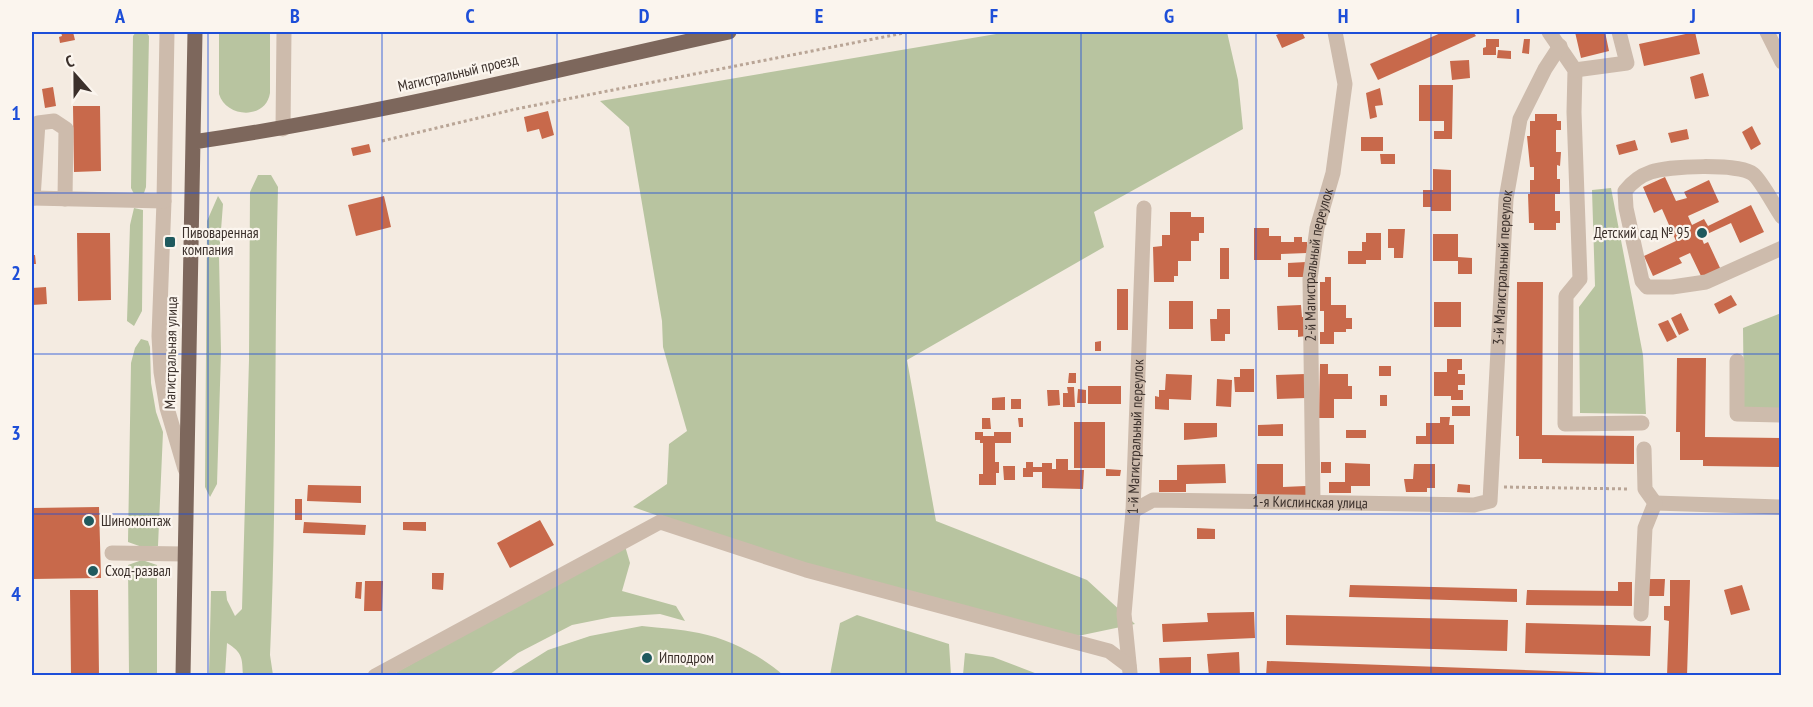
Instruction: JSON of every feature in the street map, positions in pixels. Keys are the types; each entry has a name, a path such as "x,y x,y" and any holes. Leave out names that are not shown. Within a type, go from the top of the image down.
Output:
{"main road":[{"name":"Магистральная улица","path":"183,675 195,32"},
{"name":"Магистральный проезд","path":"194,142 283,129 729,32"}],"street":[{"path":"167,32 159,336 161,372 167,408 186,472"},
{"path":"283,129 284,32"},
{"name":"2-й Магистральный переулок","path":"1313,501 1310,279 1317,228 1333,173 1345,84 1335,32"},
{"path":"1549,32 1575,70 1574,112 1580,279 1566,296 1565,424 1642,423"},
{"path":"1575,70 1627,63 1619,32"},
{"path":"1767,32 1782,62"},
{"name":"3-й Магистральный переулок","path":"1490,494 1506,199 1520,119 1545,69 1560,46"},
{"path":"65,199 66,129 54,120 38,123 32,198 65,199 164,201"},
{"path":"1782,217 1753,174 1742,169 1666,168 1635,179 1624,190 1642,281 1647,286 1672,287 1706,282 1782,248"},
{"name":"1-й Магистральный переулок","path":"1130,671 1124,614 1133,511 1144,208"},
{"path":"1737,361 1737,414 1782,415"},
{"path":"1644,449 1645,489 1655,503"},
{"name":"1-я Кислинская улица","path":"1133,511 1153,500 1474,505 1490,494"},
{"path":"1655,503 1782,507"},
{"path":"1641,614 1645,528 1655,503"},
{"path":"375,675 660,522 806,570 1109,651 1130,671"},
{"path":"112,553 185,554"}],"path":[{"path":"381,141 516,109 909,32"},
{"path":"1490,494 1645,489"}],"green space":[{"path":"136,32 146,32 149,36 146,187 143,196 135,196 131,188 133,36"},
{"path":"219,32 270,32 270,93 267,102 254,112 246,113 229,108 219,94"},
{"path":"1008,32 1227,32 1238,80 1243,129 1094,212 1104,247 907,360 936,521 1087,580 1135,624 1073,637 815,571 633,507 667,484 669,444 687,431 663,347 662,321 629,127 600,101"},
{"path":"258,175 271,175 278,187 274,538 270,655 273,675 243,675 241,656 227,643 225,675 209,675 211,591 226,591 227,600 235,616 242,609 249,360 250,192"},
{"path":"1611,188 1643,355 1646,414 1580,413 1579,307 1595,286 1592,190"},
{"path":"218,196 223,204 219,256 221,352 217,484 210,497 205,487 207,221"},
{"path":"134,208 143,210 142,311 134,326 127,321 130,225"},
{"path":"1781,313 1781,410 1744,409 1743,328"},
{"path":"141,339 148,341 150,347 151,383 156,412 163,432 158,546 142,547 128,542 131,363 135,348"},
{"path":"625,546 630,563 622,591 676,606 685,621 660,614 612,617 572,625 518,653 489,675 394,676 397,672"},
{"path":"142,560 157,565 157,675 129,675 128,565"},
{"path":"857,615 949,644 951,675 830,675 840,623"},
{"name":"Ипподром","path":"642,626 692,632 722,639 754,655 783,675 508,675 548,650 590,636"},
{"path":"965,653 993,657 1040,675 963,675"}],"building":[{"path":"61,32 73,32 75,40 60,43"},
{"path":"1284,32 1302,32 1305,38 1282,48 1276,35"},
{"path":"1443,32 1473,32 1476,36 1378,80 1370,64"},
{"path":"1575,32 1605,32 1609,51 1581,58"},
{"path":"1695,32 1700,54 1644,66 1639,44"},
{"path":"1486,39 1499,39 1496,55 1483,55"},
{"path":"1524,39 1530,39 1529,54 1522,53"},
{"path":"1498,50 1511,51 1511,59 1497,58"},
{"path":"1469,60 1470,78 1452,80 1450,61"},
{"path":"1703,73 1709,96 1695,99 1690,77"},
{"path":"1419,85 1453,85 1452,139 1434,139 1434,131 1444,131 1444,121 1419,121"},
{"path":"53,87 56,106 45,108 42,89"},
{"path":"1380,88 1383,105 1375,106 1377,117 1370,119 1366,93"},
{"path":"73,106 100,106 101,171 74,172"},
{"path":"548,111 554,135 542,139 539,129 527,132 524,117"},
{"path":"1535,114 1557,114 1557,121 1561,121 1561,130 1556,130 1556,152 1561,152 1560,166 1557,165 1560,194 1555,194 1555,211 1560,211 1560,223 1556,223 1556,230 1534,230 1534,223 1529,223 1528,194 1530,194 1530,180 1534,180 1534,167 1530,167 1527,136 1530,136 1530,121 1535,121"},
{"path":"1752,126 1761,144 1751,150 1742,132"},
{"path":"1687,129 1689,139 1671,143 1668,133"},
{"path":"1361,137 1383,137 1383,151 1361,151"},
{"path":"1635,140 1638,150 1619,155 1616,145"},
{"path":"369,144 371,152 353,156 351,148"},
{"path":"1380,154 1395,154 1395,164 1381,164"},
{"path":"1433,169 1451,170 1451,211 1431,211 1431,207 1423,207 1423,190 1433,190"},
{"path":"1665,177 1676,201 1687,198 1684,192 1709,180 1719,202 1688,216 1692,225 1704,219 1708,226 1751,205 1764,232 1740,243 1731,223 1705,235 1704,232 1700,234 1704,244 1708,242 1721,270 1702,278 1690,253 1679,258 1682,263 1653,276 1644,256 1676,241 1662,209 1654,213 1643,187"},
{"path":"384,196 391,227 356,236 348,205"},
{"path":"1170,212 1191,212 1191,217 1204,217 1204,233 1199,233 1199,241 1191,241 1191,261 1178,261 1178,276 1174,276 1174,282 1154,282 1153,247 1162,246 1162,235 1170,235"},
{"path":"1254,228 1269,228 1269,236 1281,236 1281,242 1294,242 1294,237 1302,237 1302,242 1307,242 1307,253 1281,254 1281,260 1254,260"},
{"path":"1388,229 1405,229 1403,258 1394,258 1394,248 1388,248"},
{"path":"77,233 110,233 111,300 78,301"},
{"path":"1366,233 1381,233 1381,260 1366,260 1366,264 1348,264 1348,251 1362,251 1362,242 1366,242"},
{"path":"1433,234 1458,234 1458,257 1472,258 1472,274 1458,274 1458,261 1433,261"},
{"path":"1220,248 1229,248 1229,279 1220,279"},
{"path":"32,255 35,255 36,264 32,264"},
{"path":"1306,262 1306,277 1288,277 1288,263"},
{"path":"1325,277 1331,277 1331,305 1346,305 1346,318 1352,318 1352,329 1346,329 1346,332 1334,332 1334,344 1320,344 1320,332 1324,332 1324,311 1320,311 1320,282 1325,282"},
{"path":"1517,282 1543,282 1542,435 1634,436 1634,464 1542,463 1542,459 1519,459 1519,436 1516,436"},
{"path":"46,287 47,304 32,305 32,288"},
{"path":"1117,289 1128,289 1128,330 1117,330"},
{"path":"1731,295 1737,305 1719,314 1714,304"},
{"path":"1169,301 1193,301 1193,329 1169,329"},
{"path":"1434,302 1461,302 1461,327 1434,327"},
{"path":"1301,305 1302,317 1305,317 1306,336 1298,337 1298,330 1278,330 1277,306"},
{"path":"1217,309 1230,309 1230,334 1225,334 1225,341 1211,341 1210,319 1217,319"},
{"path":"1681,313 1689,330 1679,335 1671,318"},
{"path":"1668,320 1677,337 1667,342 1658,324"},
{"path":"1101,341 1101,351 1095,351 1095,342"},
{"path":"1677,358 1706,358 1705,437 1782,438 1782,467 1703,466 1703,460 1680,460 1680,432 1676,432"},
{"path":"1447,359 1462,359 1462,370 1458,370 1458,374 1465,374 1465,385 1458,385 1458,390 1463,390 1463,400 1451,400 1451,396 1434,396 1434,372 1447,372"},
{"path":"1320,364 1328,364 1328,374 1348,374 1348,386 1352,386 1352,399 1334,399 1334,418 1319,418"},
{"path":"1379,366 1391,366 1391,376 1379,376"},
{"path":"1240,369 1254,369 1254,392 1235,392 1234,377 1240,377"},
{"path":"1069,373 1076,373 1076,383 1068,383"},
{"path":"1166,374 1192,375 1191,400 1169,399 1169,410 1155,409 1155,396 1159,397 1159,390 1165,390"},
{"path":"1305,374 1306,398 1277,399 1276,375"},
{"path":"1217,379 1232,380 1231,407 1216,406"},
{"path":"1088,386 1121,386 1121,404 1088,404"},
{"path":"1067,387 1074,387 1075,407 1063,407 1063,393 1068,393"},
{"path":"1078,389 1086,390 1086,403 1077,403"},
{"path":"1047,390 1059,390 1060,405 1048,406"},
{"path":"1380,395 1387,395 1387,406 1380,406"},
{"path":"1005,397 1005,410 992,410 992,398"},
{"path":"1011,399 1021,399 1021,409 1011,409"},
{"path":"1452,406 1470,406 1470,416 1452,416"},
{"path":"1440,417 1450,417 1449,425 1454,425 1454,444 1416,444 1416,436 1426,436 1426,423 1440,423"},
{"path":"982,418 990,418 991,429 982,429"},
{"path":"1018,418 1023,418 1023,427 1019,427"},
{"path":"1074,422 1105,422 1105,468 1074,468"},
{"path":"1184,423 1217,423 1217,437 1184,440"},
{"path":"1283,424 1283,436 1258,436 1258,425"},
{"path":"1346,430 1366,430 1366,438 1346,438"},
{"path":"975,432 983,432 983,436 994,436 994,432 1011,432 1011,443 995,443 995,462 999,462 996,485 979,485 979,474 983,474 983,443 975,440"},
{"path":"1056,459 1068,459 1068,470 1084,470 1083,489 1042,488 1042,472 1033,472 1033,477 1023,477 1026,462 1033,462 1033,467 1042,467 1042,463 1052,463 1052,469 1056,469"},
{"path":"1321,462 1331,462 1331,473 1321,473"},
{"path":"1345,463 1370,464 1370,486 1351,486 1351,493 1329,493 1329,482 1345,482"},
{"path":"1225,464 1226,483 1186,484 1186,492 1159,492 1159,480 1177,480 1177,465"},
{"path":"1257,464 1283,464 1283,487 1306,486 1306,497 1257,498"},
{"path":"1414,464 1435,464 1435,488 1427,488 1427,492 1406,492 1404,479 1413,479"},
{"path":"1003,466 1015,466 1015,480 1004,480"},
{"path":"1106,469 1121,470 1120,476 1106,476"},
{"path":"1458,484 1470,485 1470,493 1457,492"},
{"path":"308,485 361,486 361,503 307,501"},
{"path":"295,499 302,499 302,520 295,520"},
{"path":"99,507 101,578 32,579 32,508"},
{"path":"540,520 554,545 510,568 497,543"},
{"path":"304,522 366,525 365,535 303,533"},
{"path":"403,522 426,522 426,531 403,530"},
{"path":"1197,528 1215,529 1215,539 1197,539"},
{"path":"432,573 444,573 443,590 432,589"},
{"path":"1648,579 1665,579 1664,596 1648,596"},
{"path":"1670,580 1690,580 1687,676 1667,676 1669,621 1664,620 1664,606 1670,606"},
{"path":"365,581 383,581 382,611 364,611"},
{"path":"356,582 362,582 361,599 355,598"},
{"path":"1618,582 1632,582 1632,606 1526,605 1527,590 1618,591"},
{"path":"1350,585 1517,589 1517,602 1349,597"},
{"path":"1742,585 1750,610 1731,615 1724,590"},
{"path":"70,590 98,590 99,676 71,676"},
{"path":"1254,612 1255,638 1163,642 1162,624 1208,622 1207,613"},
{"path":"1286,615 1508,620 1507,651 1286,645"},
{"path":"1526,623 1651,626 1650,656 1525,653"},
{"path":"1239,652 1240,676 1209,676 1207,654"},
{"path":"1191,657 1191,676 1160,676 1159,658"},
{"path":"1267,661 1637,674 1637,676 1266,676"}],"place":[{"name":"Детский сад № 95","path":"1702,233"},
{"name":"Пивоваренная компания","path":"170,242"},
{"name":"Шиномонтаж","path":"89,521"},
{"name":"Сход-развал","path":"93,571"},
{"name":"Ипподром","path":"647,658"}]}
